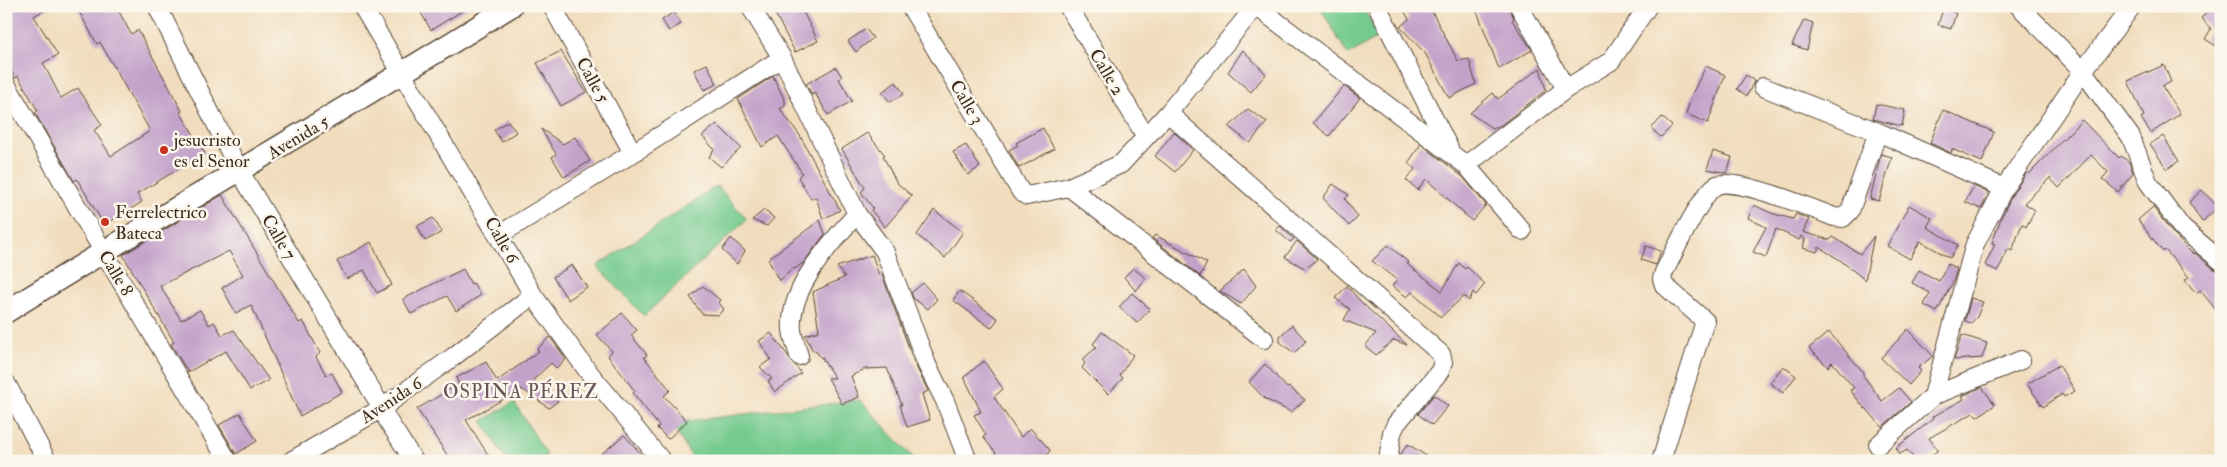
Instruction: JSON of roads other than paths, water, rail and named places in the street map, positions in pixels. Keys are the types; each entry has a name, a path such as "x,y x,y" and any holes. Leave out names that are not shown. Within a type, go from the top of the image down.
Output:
{"street":[{"name":"Calle 7","path":"157,6 240,172 388,421 414,461"},
{"name":"Calle 6","path":"362,6 499,235 533,296 587,370 662,461"},
{"name":"Avenida 5","path":"6,312 102,251 240,172 511,6"},
{"name":"Calle 5","path":"552,6 633,153"},
{"path":"750,6 782,58 857,214 885,252 927,365 945,401 968,461"},
{"name":"Calle 3","path":"910,6 1021,192 1027,196 1069,187"},
{"name":"Calle 2","path":"1068,6 1146,137"},
{"path":"1264,339 1069,187 1121,164 1168,113 1256,6 1466,165 1522,231"},
{"path":"1377,6 1451,153"},
{"path":"1519,6 1566,89"},
{"path":"1466,165 1566,89 1611,61 1648,6"},
{"path":"2019,6 2083,71 2131,137 2148,182 2176,221 2221,261"},
{"path":"1933,396 1975,244 2004,188 2083,71 2132,6"},
{"path":"499,235 633,153 782,58"},
{"name":"Calle 8","path":"6,84 102,251 228,461"},
{"path":"1763,87 1878,132 2004,188"},
{"path":"1168,113 1440,354 1443,362 1440,371 1392,433 1388,461"},
{"path":"1661,461 1705,321 1664,285 1662,279 1697,210 1714,187 1724,183 1777,195 1834,217 1843,218 1850,212 1878,132"},
{"path":"799,356 792,329 795,300 826,248 857,214"},
{"name":"Avenida 6","path":"291,461 382,408 454,357 533,296"},
{"path":"1878,445 1933,396 2021,360"},
{"path":"6,383 47,461"}],"place":[{"name":"jesucristo es el Senor","path":"164,150"},
{"name":"Ferrelectrico Bateca","path":"105,222"}],"district":[{"name":"OSPINA PÉREZ","path":"521,391"}]}
